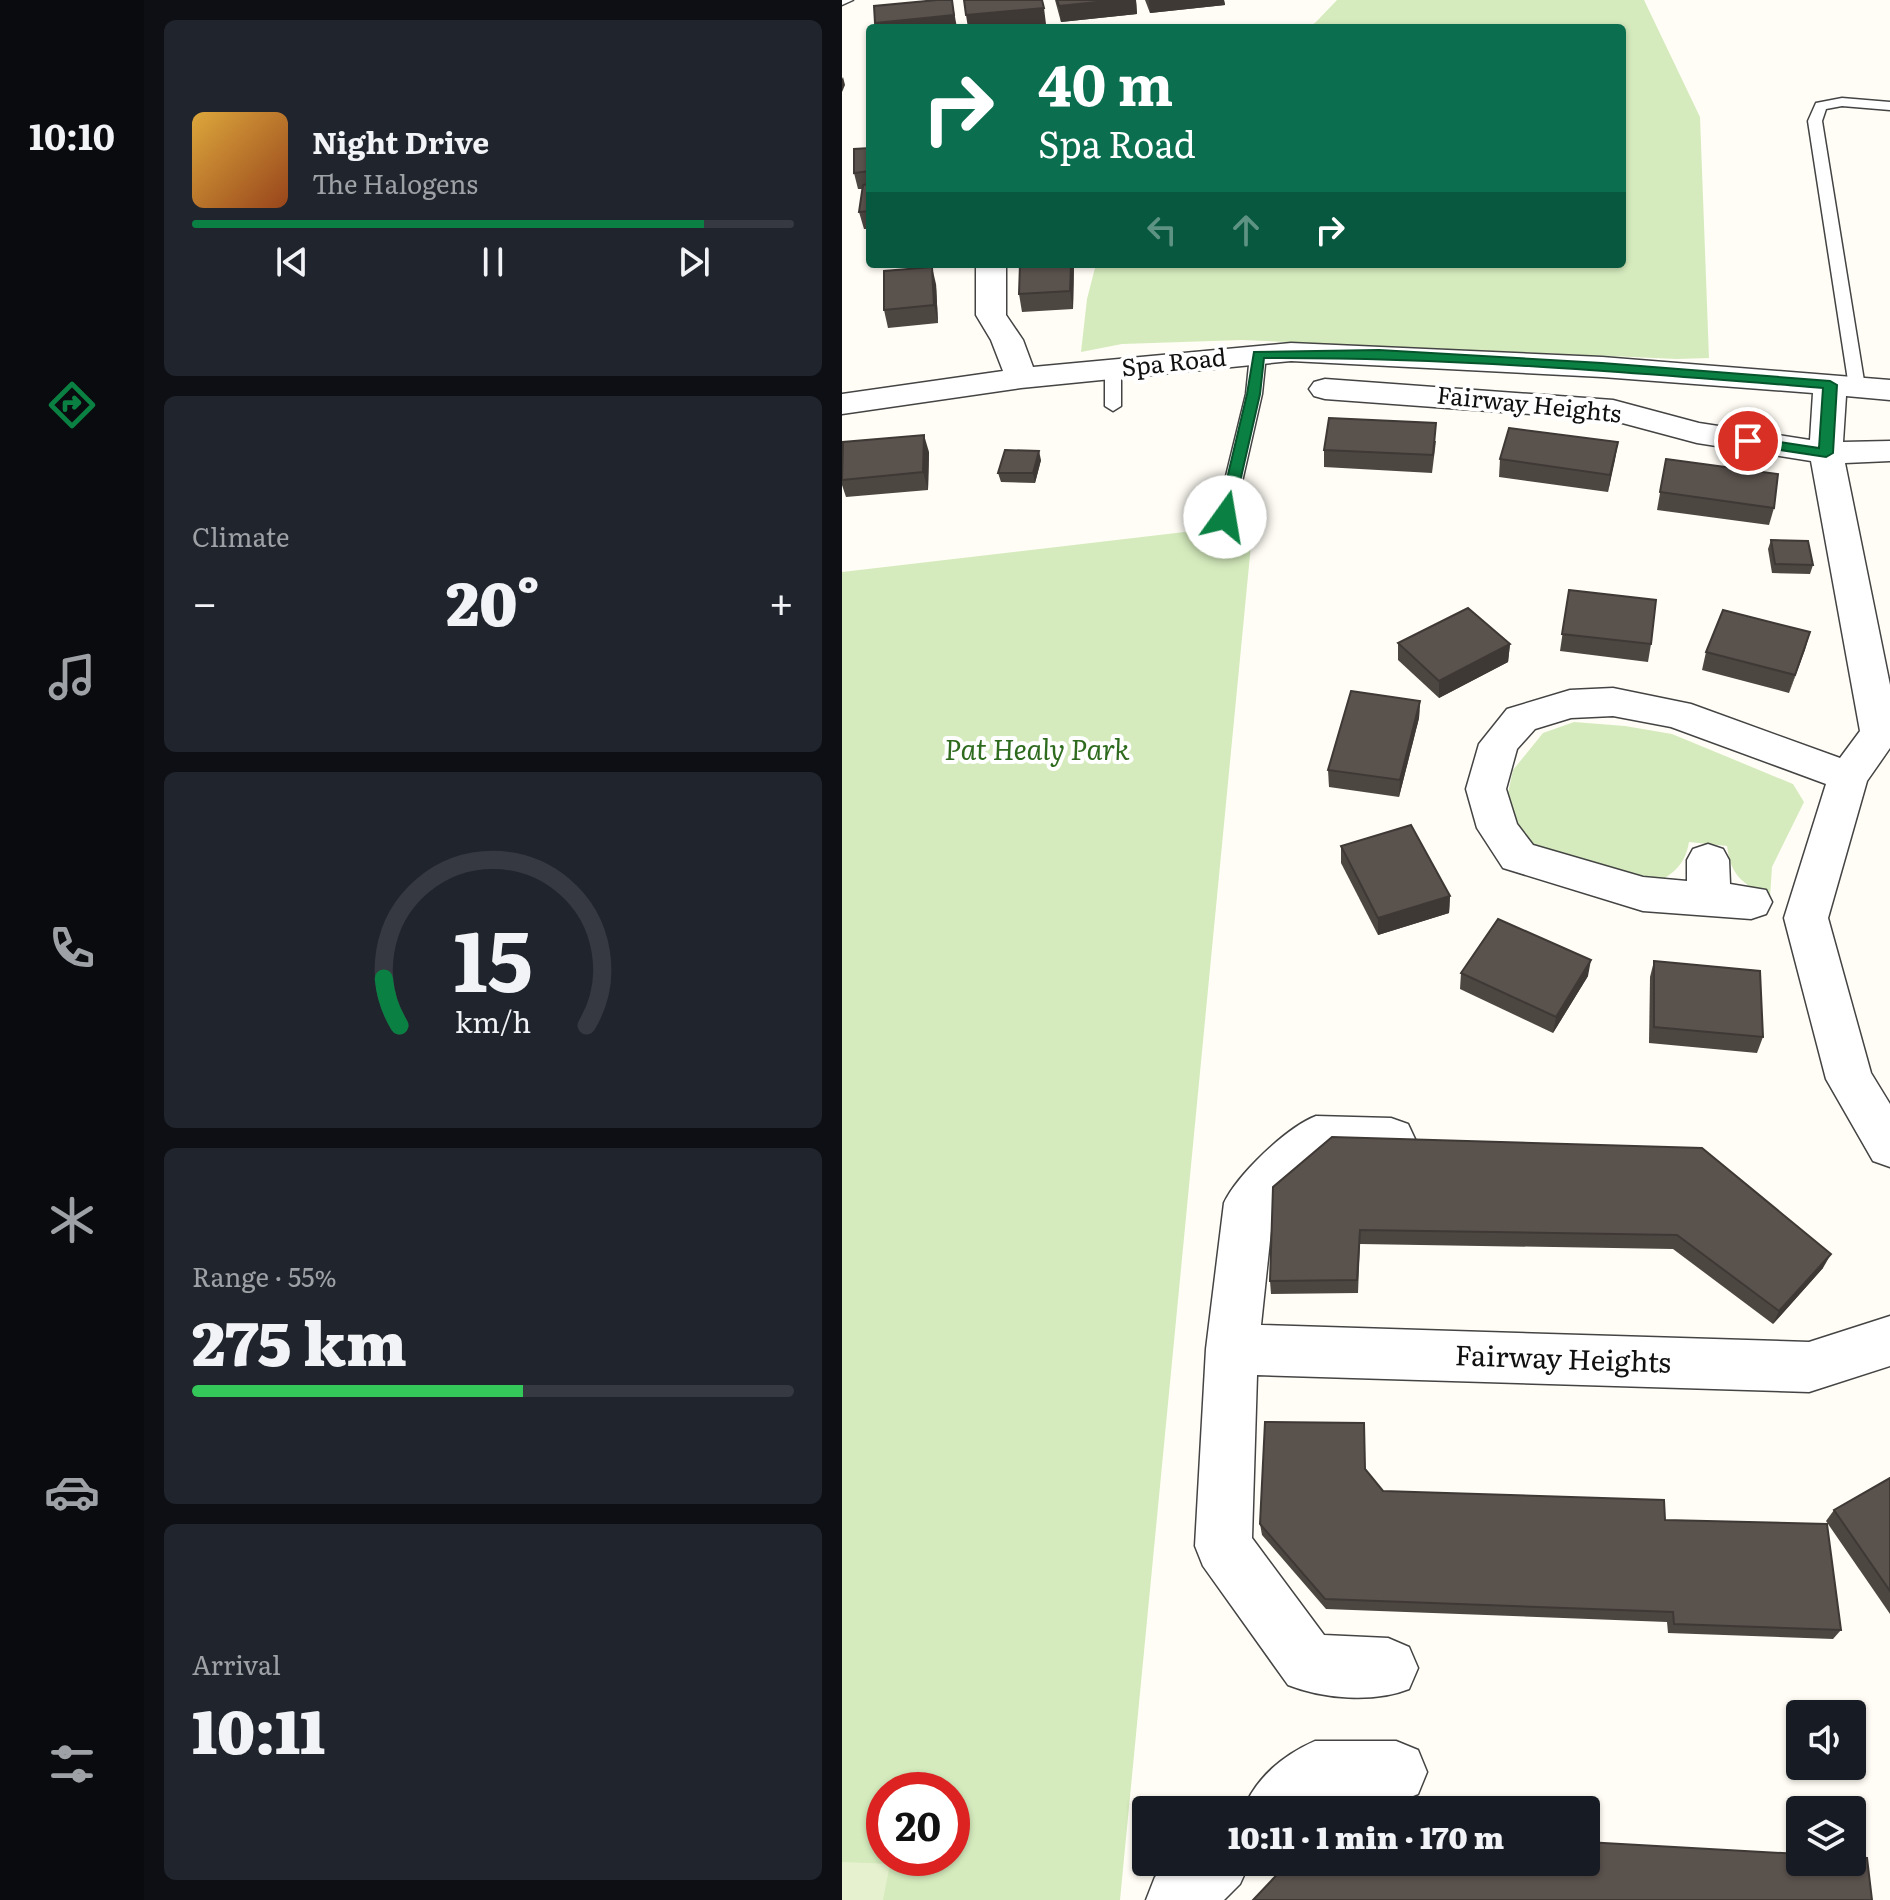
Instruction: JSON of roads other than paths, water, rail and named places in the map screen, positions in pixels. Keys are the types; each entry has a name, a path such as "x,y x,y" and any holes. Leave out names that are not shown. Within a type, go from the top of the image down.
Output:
{"street":[{"path":"991,268 991,315 1007,340 1021,378"},
{"name":"Spa Road","path":"842,404 1021,378 1258,355 1395,354 1890,390"},
{"path":"842,424 952,403 975,385"},
{"path":"1844,386 1826,453 1885,733 1848,777 1806,918 1849,1079 1890,1146"},
{"name":"Fairway Heights","path":"1325,389 1613,410 1697,433 1826,453 1890,451"},
{"path":"1751,902 1708,879 1643,894 1518,857 1498,828 1486,789 1499,744 1521,719 1570,704 1613,702 1677,714 1848,777"},
{"path":"1388,1668 1309,1664 1223,1546 1232,1349 1249,1203 1316,1137 1408,1139"},
{"name":"Fairway Heights","path":"1232,1349 1809,1367 1890,1341"},
{"path":"1289,1796 1315,1772 1396,1772"},
{"path":"1178,1900 1203,1876"}],"lane":[{"path":"1844,386 1815,121 1821,106 1842,102 1890,106"},
{"path":"1225,517 1254,394 1258,355"},
{"path":"1113,369 1113,406"}],"park label":[{"name":"Pat Healy Park","path":"1037,750"}]}
